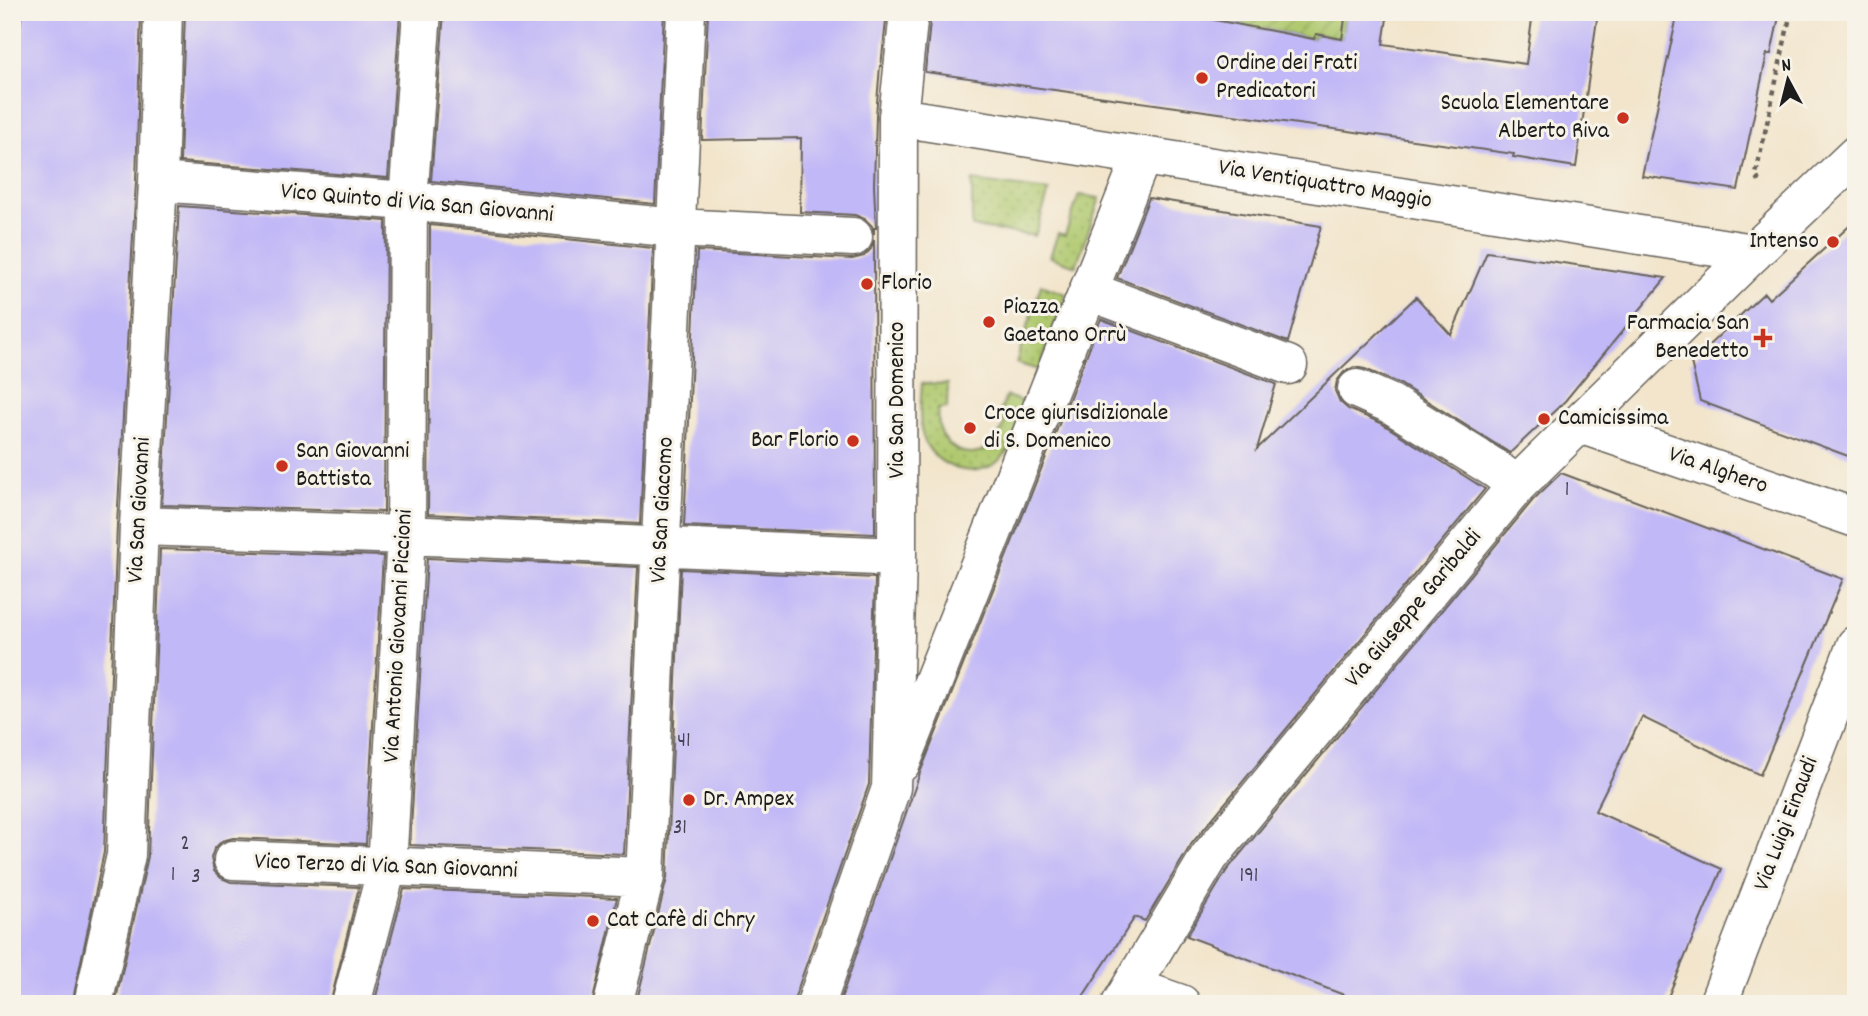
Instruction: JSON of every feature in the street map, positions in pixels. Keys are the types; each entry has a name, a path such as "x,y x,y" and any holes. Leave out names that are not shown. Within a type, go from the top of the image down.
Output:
{"street":[{"name":"Via San Giovanni","path":"93,1004 126,855 139,526 158,182 163,12"},
{"name":"Via Antonio Giovanni Piccioni","path":"351,1004 387,867 405,535 408,201 422,12"},
{"name":"Via San Giacomo","path":"613,1004 645,877 686,12"},
{"name":"Via San Domenico","path":"891,788 897,557 875,238 898,117 909,12"},
{"name":"Via Ventiquattro Maggio","path":"898,117 1142,156 1765,241"},
{"name":"Via Giuseppe Garibaldi","path":"1126,995 1209,856 1517,485 1856,155"},
{"name":"Via San Domenico","path":"816,1004 891,788 1142,156"},
{"name":"Vico Quinto di Via San Giovanni","path":"158,182 408,201 676,228 875,238"},
{"path":"1089,291 1288,365"},
{"path":"1357,389 1391,404 1517,485"},
{"name":"Via Alghero","path":"1580,424 1856,518"},
{"path":"139,526 661,545 897,557"},
{"name":"Via Luigi Einaudi","path":"1718,1004 1856,645"},
{"name":"Vico Terzo di Via San Giovanni","path":"233,860 645,877"},
{"path":"1126,995 1181,1004"}],"path":[{"path":"1765,241 1756,174 1791,12"}],"green space":[{"path":"1200,12 1346,12 1342,39 1316,34 1314,39 1199,17"},
{"path":"972,181 1049,191 1035,236 972,227"},
{"path":"1079,195 1100,198 1076,266 1050,257 1058,233 1065,235"},
{"path":"1041,285 1066,294 1039,370 1016,363"},
{"path":"922,383 948,384 947,408 938,409 939,426 953,447 968,453 984,450 998,438 1005,421 998,418 1006,396 1027,403 1006,453 987,468 975,470 963,470 941,461 925,442 921,428"}],"building":[{"path":"22,12 141,12 136,181 117,525 104,852 72,1004 12,1004 12,101"},
{"path":"185,12 400,14 388,178 180,162"},
{"path":"444,12 664,12 655,204 431,181"},
{"path":"708,12 887,12 876,115 874,234 872,226 865,219 855,215 800,212 801,138 702,140"},
{"name":"Ordine dei Frati Predicatori","path":"931,12 1200,12 1199,17 1314,39 1316,34 1342,39 1346,12 1388,12 1383,44 1526,64 1533,12 1598,12 1576,167 1513,157 1514,154 925,72"},
{"path":"1678,12 1780,12 1771,54 1767,54 1738,190 1642,176"},
{"path":"1149,198 1321,226 1288,342 1117,278"},
{"path":"179,206 386,221 384,512 162,505"},
{"path":"1856,220 1856,459 1700,401 1691,362 1764,293 1769,299"},
{"path":"430,225 653,248 640,524 428,514"},
{"path":"874,240 875,534 684,526 697,251 852,259 864,256 871,249"},
{"path":"1487,252 1666,278 1565,401 1510,453 1400,384 1365,369 1354,367 1344,372 1337,381 1335,391 1340,402 1348,409 1381,423 1485,489 1192,843 1145,921 1135,917 1078,1004 839,1004 920,773 1101,319 1276,384 1257,449 1416,297 1451,335"},
{"path":"1561,473 1843,579 1760,775 1642,717 1595,811 1722,869 1665,1004 1368,1004 1187,936 1227,870 1533,500"},
{"path":"160,549 383,556 366,844 233,838 222,841 214,849 211,858 214,871 231,882 359,887 330,1004 115,1004 148,856"},
{"path":"427,558 638,567 624,854 410,845"},
{"path":"681,569 875,578 869,784 795,997 795,1004 636,1004 667,878"},
{"path":"404,889 617,898 592,1004 374,1004"}],"place":[{"name":"Ordine dei Frati Predicatori","path":"1202,78"},
{"name":"Scuola Elementare Alberto Riva","path":"1623,118"},
{"name":"Intenso","path":"1833,242"},
{"name":"Florio","path":"867,284"},
{"name":"Piazza Gaetano Orrù","path":"989,322"},
{"name":"Farmacia San Benedetto","path":"1763,338"},
{"name":"Camicissima","path":"1544,419"},
{"name":"Croce giurisdizionale di S. Domenico","path":"970,428"},
{"name":"Bar Florio","path":"853,441"},
{"name":"San Giovanni Battista","path":"282,466"},
{"name":"Dr. Ampex","path":"689,800"},
{"name":"Cat Cafè di Chry","path":"593,921"}]}
